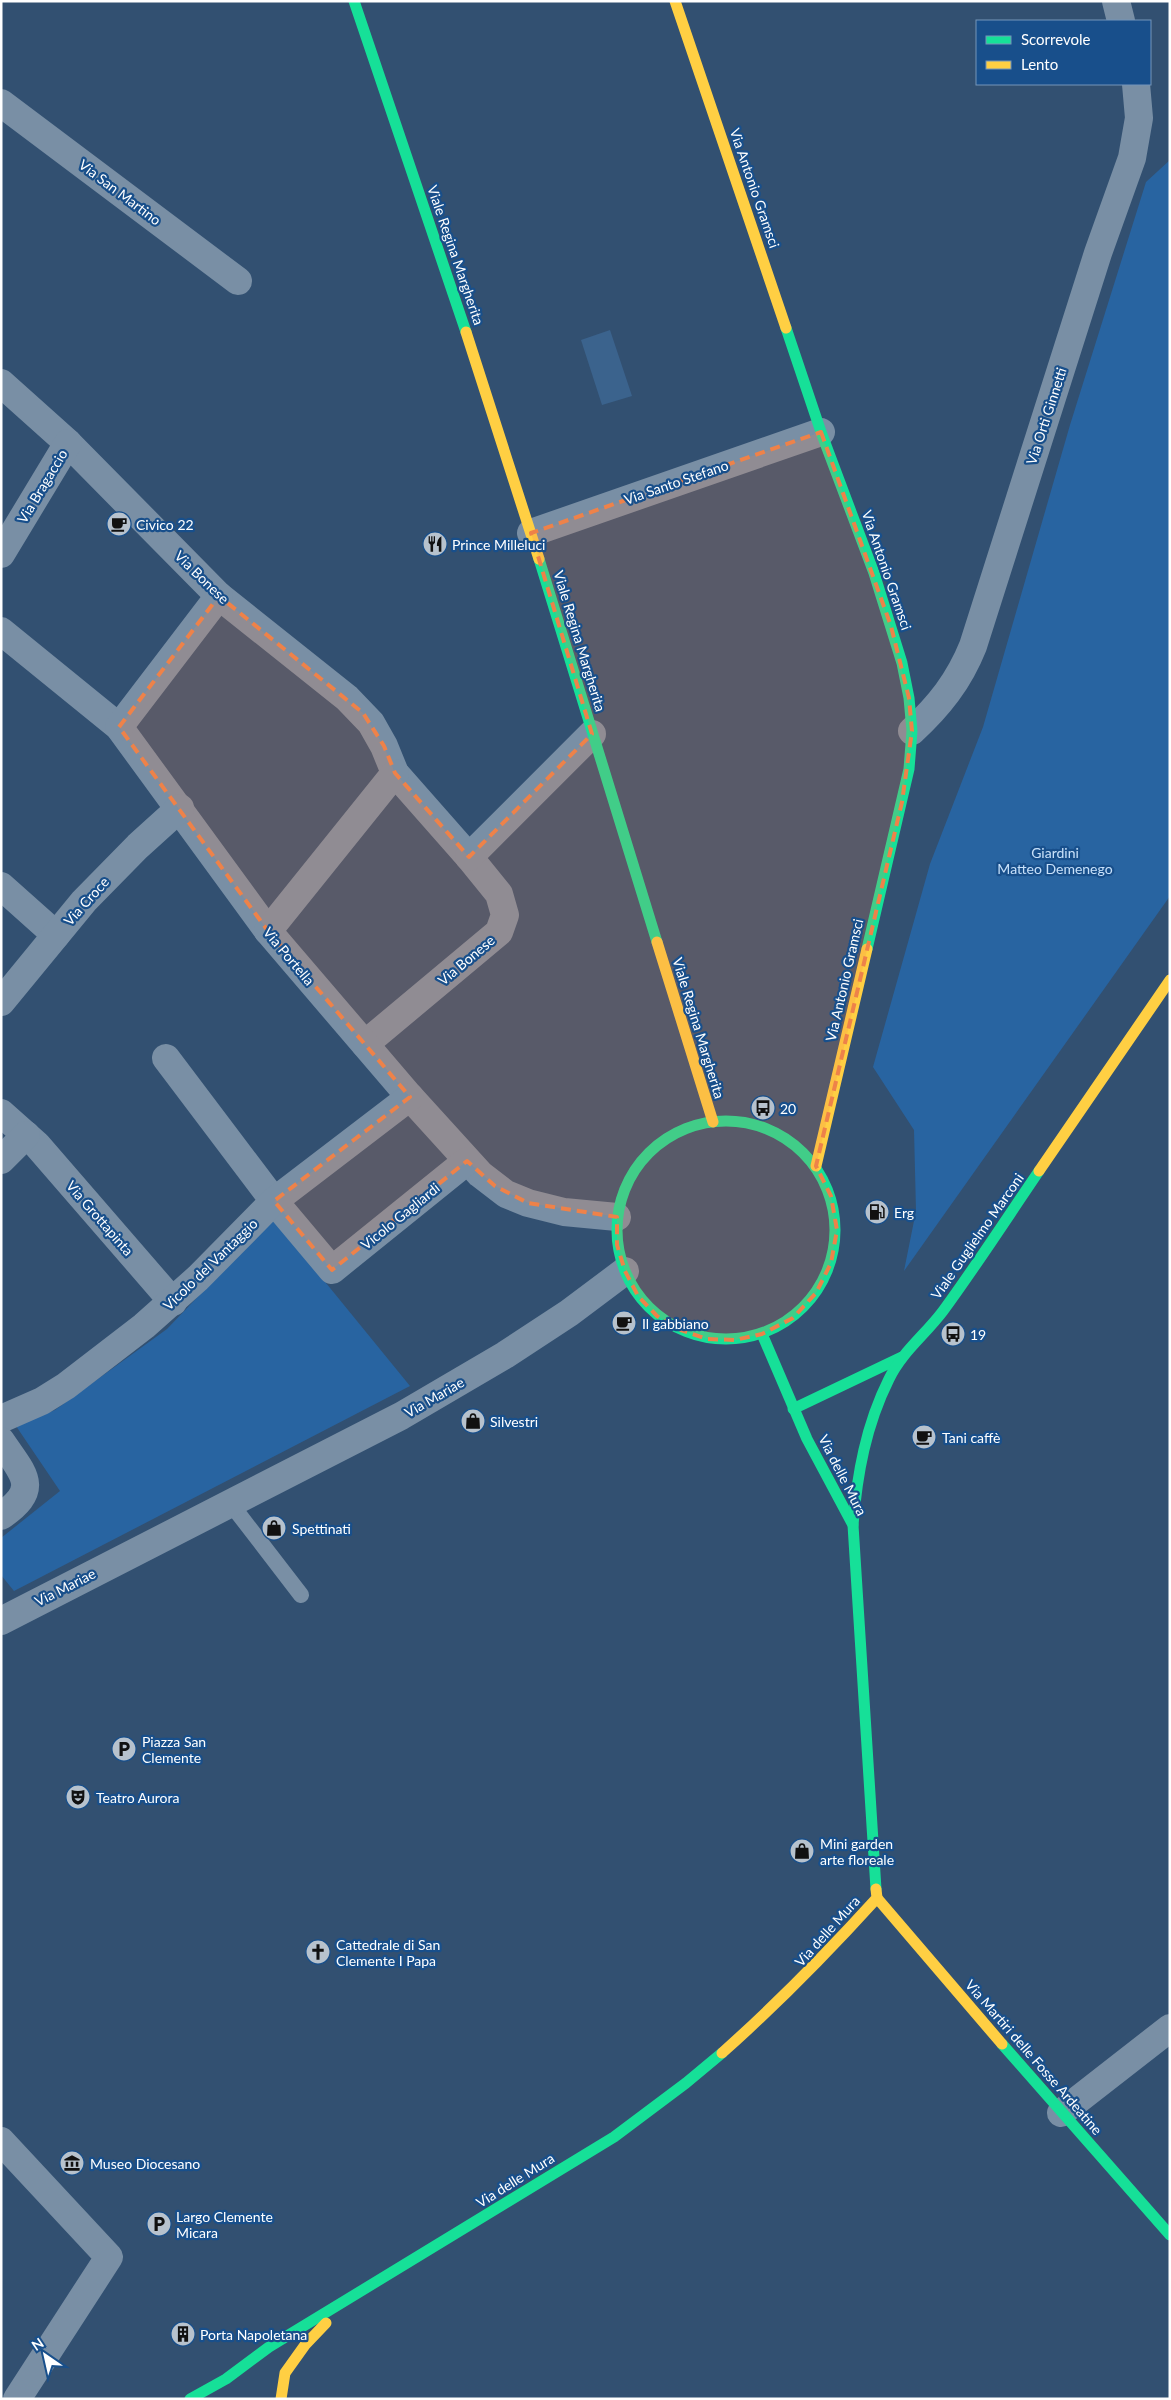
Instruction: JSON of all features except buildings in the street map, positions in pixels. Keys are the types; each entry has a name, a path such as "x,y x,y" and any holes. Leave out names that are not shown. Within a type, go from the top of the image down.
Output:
{"street":[{"name":"Viale Regina Margherita","path":"354,1 502,440 713,1122"},
{"name":"Via Antonio Gramsci","path":"675,1 822,432 874,573 891,626 910,698 912,731 909,769 816,1166"},
{"path":"1116,1 1121,20"},
{"name":"Via Orti Ginnetti","path":"912,731 934,711 954,685 973,646 1098,253 1132,158 1139,118 1136,85"},
{"name":"Via San Martino","path":"1,103 238,281"},
{"name":"Via Bonese","path":"1,383 68,443 219,596 355,705 371,723 384,746 395,773 494,886 504,905 505,915 499,932 365,1044"},
{"name":"Via Santo Stefano","path":"531,533 822,432"},
{"name":"Via Bragaccio","path":"1,554 68,443"},
{"path":"119,727 219,596"},
{"name":"Via Portella","path":"1,631 119,727 268,931 467,1161 495,1186 522,1201 552,1210 617,1218"},
{"path":"470,857 592,734"},
{"path":"268,931 395,773"},
{"name":"Via Croce","path":"1,1002 100,884 180,808"},
{"path":"1,886 56,935"},
{"name":"Viale Guglielmo Marconi","path":"853,1525 860,1463 867,1435 877,1406 902,1357 948,1304 1170,980"},
{"path":"166,1058 274,1201"},
{"name":"Vicolo del Vantaggio","path":"1,1419 42,1400 78,1378 173,1302 274,1201 410,1096"},
{"name":"Via Grottapinta","path":"1,1113 26,1135 173,1302"},
{"path":"713,1122 742,1122 770,1130 795,1145 816,1166 831,1196 837,1230 831,1263 816,1293 793,1318 762,1334 735,1340 708,1339 681,1330 657,1316 638,1296 625,1271 617,1245 617,1218 625,1190 639,1164 660,1144 685,1129 713,1122"},
{"path":"1,1160 26,1135"},
{"name":"Vicolo Gagliardi","path":"274,1201 332,1270 467,1161"},
{"name":"Via Mariae","path":"3,1616 364,1437 439,1395 538,1334 625,1271"},
{"name":"Via delle Mura","path":"190,2399 226,2379 269,2347 346,2302 614,2137 682,2088 726,2052 779,2003 877,1898 853,1525 793,1409 762,1334"},
{"path":"793,1409 902,1357"},
{"path":"1,1441 21,1472 26,1485 23,1498 1,1516"},
{"name":"Via Martiri delle Fosse Ardeatine","path":"877,1898 1061,2113 1107,2161 1170,2235"},
{"path":"1061,2113 1170,2028"},
{"path":"1,2141 109,2257 17,2399"},
{"name":"Via delle Mura","path":"281,2399 285,2373 305,2345 346,2302"}],"lane":[{"path":"231,1504 301,1595"}],"highlighted area":[{"path":"821,432 891,626 909,698 912,731 902,802 816,1166 831,1196 837,1230 831,1263 816,1293 793,1318 762,1334 735,1340 707,1339 681,1330 657,1316 638,1296 625,1271 617,1245 617,1217 528,1203 495,1186 467,1161 332,1270 274,1201 410,1097 268,931 119,727 219,596 363,713 384,746 395,773 469,857 592,734 531,533"}],"green space":[{"name":"Giardini Matteo Demenego","path":"1170,160 1170,896 904,1271 916,1211 914,1130 873,1067 930,864 983,727 1070,425 1146,182"},
{"path":"273,1218 410,1386 14,1591 1,1575 1,1538 60,1491 16,1426 55,1410 167,1329"}],"shaded area":[{"path":"610,330 632,396 602,405 581,340"}],"traffic: fast":[{"path":"354,1 466,332"},
{"path":"786,328 821,432 874,573 902,663 909,698 912,731 909,769 867,949"},
{"path":"539,559 657,942"},
{"path":"737,1121 768,1129 787,1139 803,1153 817,1169 827,1188 835,1219 835,1230 835,1241 827,1272 817,1291 803,1307 787,1321 768,1331 737,1339 715,1339 684,1331 665,1321 635,1291 625,1272 619,1251 617,1219 625,1188 635,1169 665,1139 684,1129 705,1123 737,1121"},
{"path":"853,1525 857,1487 864,1450 874,1414 894,1369 936,1320 1039,1171"},
{"path":"762,1334 807,1439 853,1525 876,1889"},
{"path":"793,1409 902,1357"},
{"path":"1002,2044 1170,2235"},
{"path":"190,2399 226,2379 269,2347 614,2137 686,2083 722,2053"}],"traffic: slow":[{"path":"675,1 786,328"},
{"path":"466,332 539,559"},
{"path":"657,942 713,1122"},
{"path":"816,1166 867,949"},
{"path":"1039,1171 1170,980"},
{"path":"722,2053 782,1997 840,1938 877,1898 876,1889"},
{"path":"877,1898 1002,2044"},
{"path":"281,2399 285,2373 305,2345 326,2323"}],"place":[{"name":"Civico 22","path":"119,524"},
{"name":"Prince Milleluci","path":"435,544"},
{"name":"20","path":"763,1108"},
{"name":"Erg","path":"877,1212"},
{"name":"Il gabbiano","path":"624,1323"},
{"name":"19","path":"953,1334"},
{"name":"Silvestri","path":"473,1421"},
{"name":"Tani caffè","path":"924,1437"},
{"name":"Spettinati","path":"274,1528"},
{"name":"Piazza San Clemente","path":"124,1749"},
{"name":"Teatro Aurora","path":"78,1797"},
{"name":"Mini garden arte floreale","path":"802,1851"},
{"name":"Cattedrale di San Clemente I Papa","path":"318,1952"},
{"name":"Museo Diocesano","path":"72,2163"},
{"name":"Largo Clemente Micara","path":"159,2224"},
{"name":"Porta Napoletana","path":"183,2334"}]}
